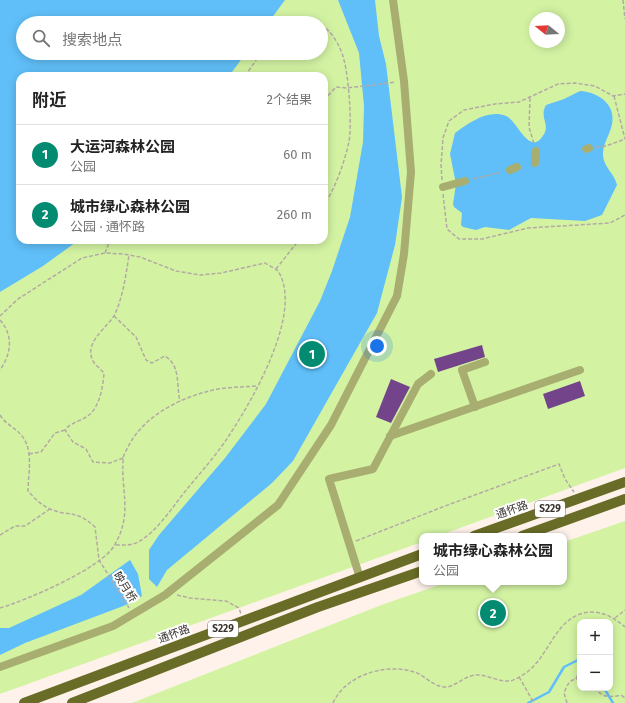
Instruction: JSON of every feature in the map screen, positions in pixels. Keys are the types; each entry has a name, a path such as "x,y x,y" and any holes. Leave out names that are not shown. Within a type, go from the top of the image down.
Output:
{"main road":[{"name":"通怀路","path":"483,533 625,482"},
{"name":"S229","path":"530,533 625,499"},
{"name":"通怀路","path":"24,703 419,555"},
{"name":"S229","path":"72,703 318,607 419,572"}],"street":[{"path":"0,667 113,626 171,590 278,506 331,425 397,296 404,254 411,172 404,81 393,0"},
{"path":"535,163 536,151"},
{"path":"443,187 465,181"},
{"path":"475,406 462,370 485,362"},
{"path":"390,436 580,370"},
{"path":"360,578 329,479 373,469 418,384 431,374"}],"path":[{"path":"623,0 625,19"},
{"path":"328,31 337,43 344,59 347,88 349,141 340,173 328,197"},
{"path":"247,72 257,60"},
{"path":"328,96 336,87 347,88 396,82"},
{"path":"587,148 606,146 625,139 614,96"},
{"path":"530,98 529,127 533,140"},
{"path":"465,181 513,169"},
{"path":"105,253 108,244"},
{"path":"276,269 296,244"},
{"path":"0,316 18,299 82,258 105,253 140,257 176,271 200,275 221,273 265,264 276,269 282,281 285,305 282,328 271,358 230,434 158,525 139,541 128,545 115,545"},
{"path":"29,454 41,452 55,433 65,430 68,426 89,415 94,408 101,390 104,373 95,364 92,357 93,343 95,336 110,323 114,316 127,276 129,255"},
{"path":"114,316 136,337 146,360 152,363 164,356 171,360 176,368 180,402"},
{"path":"0,320 4,324 10,342 8,359 0,370"},
{"path":"0,608 48,589 99,560 115,545 123,525 126,505 123,458 132,439 142,426 157,414 191,396 210,391 257,386"},
{"path":"0,415 3,421 22,436 29,454 28,491 37,500 50,509 73,513 87,519 95,527 98,535 99,560"},
{"path":"65,430 73,442 86,449 93,462 110,463 123,458"},
{"path":"349,544 445,506 559,464 565,479 580,499"},
{"path":"0,535 15,526 25,526 50,509"},
{"name":"映月桥","path":"99,560 131,611"},
{"path":"171,590 178,596 226,601 239,608 243,621"},
{"path":"615,618 625,610"},
{"path":"333,703 337,694 353,680 373,671 395,669 417,673 437,685 445,687 474,675 498,681 513,681 528,672 543,657 554,636 566,622 582,613 598,612 615,618 625,627"},
{"path":"519,677 534,703"},
{"path":"567,703 564,693 568,683 576,679"},
{"path":"597,691 602,696 610,698 621,695 625,698"}],"green space":[{"path":"0,0 625,0 625,468 446,533 419,533 419,543 0,694"},
{"path":"625,521 625,703 132,703 384,604 439,585 567,585 567,541"}],"water":[{"path":"0,0 285,0 273,16 16,16 16,60 241,60 232,72 16,72 16,244 73,244 43,266 0,292"},
{"path":"338,0 375,0 379,36 386,64 402,197 395,245 377,313 293,461 272,483 167,570 157,587 149,579 149,550 159,535 225,458 266,404 320,301 332,271 350,217 363,142 364,106 359,53"},
{"path":"580,91 593,94 604,100 613,117 603,154 605,163 617,185 602,215 585,221 531,218 509,230 485,227 476,230 463,227 461,225 462,213 454,207 453,204 456,184 450,154 455,133 479,118 492,114 499,114 510,119 529,140 534,142 539,141 546,130 544,109 546,105 564,99"},
{"path":"130,560 138,574 142,596 126,605 25,643 0,655 0,628 9,628 81,595"}],"building":[{"path":"482,345 485,357 438,372 434,359"},
{"path":"391,379 410,387 391,423 376,417"},
{"path":"580,381 585,396 548,409 543,394"}],"waterway":[{"path":"528,703 549,692 564,667 577,660"},
{"path":"606,691 613,703"}],"place":[{"name":"大运河森林公园","path":"312,354"},
{"name":"城市绿心森林公园","path":"493,613"}]}
